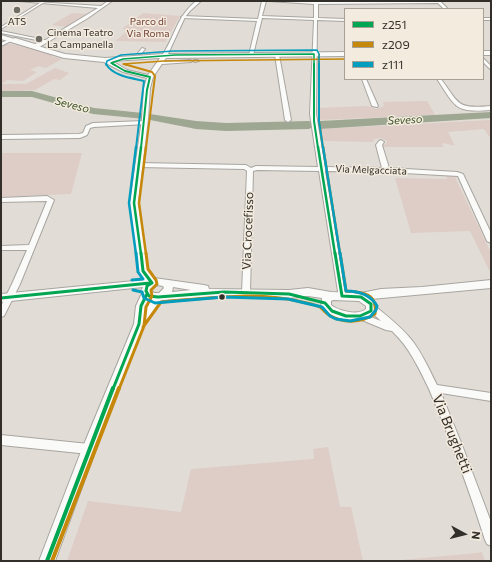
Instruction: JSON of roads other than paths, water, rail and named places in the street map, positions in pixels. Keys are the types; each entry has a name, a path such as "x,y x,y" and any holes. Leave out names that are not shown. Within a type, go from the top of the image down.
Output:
{"street":[{"path":"21,1 102,7"},
{"path":"36,48 110,1"},
{"path":"199,1 188,10 183,17 164,56 150,77 147,90 145,119 134,203 143,271 152,297 246,292 289,294 328,300 342,296 361,297 491,284"},
{"path":"251,55 264,1"},
{"path":"271,1 439,1"},
{"path":"1,28 43,2"},
{"path":"316,2 314,121 342,296"},
{"path":"183,17 344,20"},
{"path":"1,32 45,41 35,45 1,36"},
{"path":"1,36 36,48 72,57 105,60 164,56 344,54"},
{"path":"1,45 11,40"},
{"path":"140,53 143,49"},
{"path":"277,55 288,120"},
{"path":"111,64 120,59"},
{"path":"105,60 119,69 150,77"},
{"path":"484,60 491,69"},
{"path":"162,63 190,61"},
{"path":"364,80 375,106"},
{"path":"440,80 460,107 470,110 491,108"},
{"path":"1,137 80,136 85,134 88,127 93,125 145,119"},
{"path":"381,142 379,145 386,170"},
{"name":"Via Melgacciata","path":"138,166 246,168 250,170 256,168 453,172 461,175 488,227 491,241"},
{"name":"Via Crocefisso","path":"246,292 250,170"},
{"path":"1,200 47,198 51,200 16,284 4,297 1,314"},
{"path":"1,248 31,247"},
{"path":"4,297 135,285 149,287 160,281 167,284 224,292"},
{"path":"139,324 160,297 168,292 169,289 167,284"},
{"path":"47,561 89,449 139,324 141,306 149,287"},
{"path":"328,300 326,308 330,311 338,314 360,316 368,314 371,306 395,293"},
{"path":"361,297 371,306"},
{"name":"Via Brughetti","path":"371,306 411,346 433,388 473,483 491,540"},
{"name":"Via Brughetti","path":"360,316 379,322 400,334"},
{"path":"433,388 491,397"},
{"path":"1,440 89,449"}],"waterway":[{"name":"Seveso","path":"1,94 32,94 93,111 143,116"},
{"name":"Seveso","path":"320,125 491,115"},
{"name":"Seveso","path":"150,117 196,125 226,127 309,125"}],"place":[{"name":"ATS","path":"17,10"},
{"name":"Cinema Teatro La Campanella","path":"39,39"}],"park label":[{"name":"Parco di Via Roma","path":"148,28"}]}
